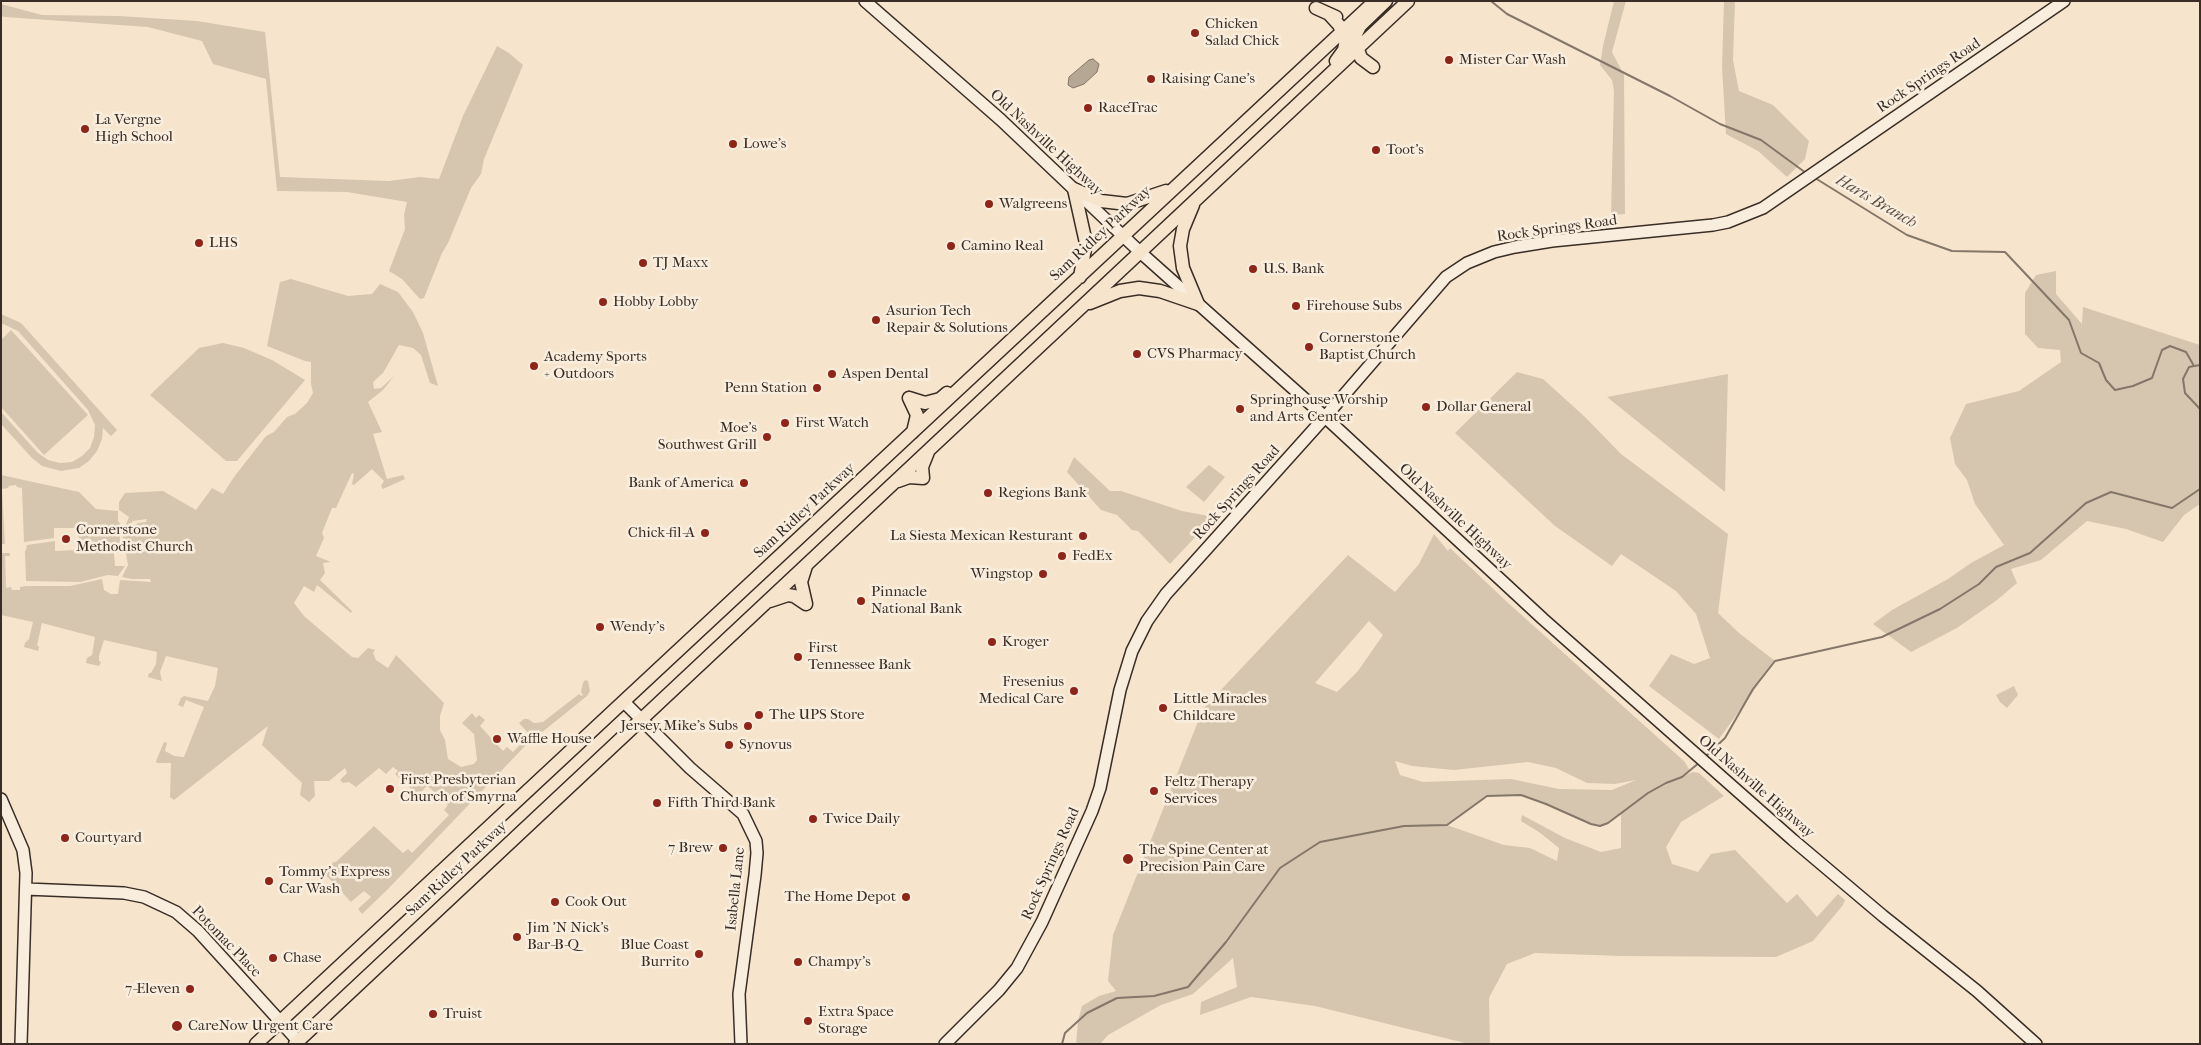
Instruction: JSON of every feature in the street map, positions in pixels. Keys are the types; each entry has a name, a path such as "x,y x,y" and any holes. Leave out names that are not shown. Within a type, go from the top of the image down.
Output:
{"main road":[{"path":"1324,48 1330,29 1316,8 1334,17 1346,18 1367,1"},
{"name":"Sam Ridley Parkway","path":"256,1044 1375,1"},
{"path":"1370,36 1366,54 1373,67 1361,58 1354,38 1360,26 1386,1"},
{"path":"1082,307 1408,1"},
{"path":"1276,125 1275,118 1341,55 1346,44 1343,31 1329,14"},
{"path":"1074,189 1101,201 1127,204 1150,198 1172,189"},
{"path":"1074,189 1086,243 1080,277"},
{"path":"1195,200 1183,228 1180,246 1183,268 1198,304"},
{"path":"1082,307 1120,291 1138,288 1160,291 1198,304"},
{"name":"Sam Ridley Parkway","path":"297,1043 893,483 909,477 923,478 922,467 930,448 1082,307"},
{"path":"913,432 917,415 908,398 926,404 940,399 970,378"},
{"path":"766,603 788,595 794,596 806,604 801,582 807,564"}],"street":[{"name":"Old Nashville Highway","path":"865,1 1001,120 1140,252 1325,417 1538,614 1707,765 1883,916 1977,991 2036,1044"},
{"name":"Rock Springs Road","path":"945,1044 999,990 1017,968 1042,922 1095,804 1120,690 1132,651 1148,621 1166,594 1325,417 1446,277 1467,263 1494,252 1524,246 1680,230 1728,222 1763,208 2064,1"},
{"name":"Isabella Lane","path":"624,702 690,768 743,814 756,840 755,875 738,994 741,1044"},
{"path":"1,799 23,850 26,889 21,1044"},
{"name":"Potomac Place","path":"26,889 124,893 144,897 160,904 191,924 280,1021 297,1043"}],"shaded area":[{"path":"1614,1 1626,1 1612,52 1624,75 1625,214 1611,215 1614,91 1612,80 1600,65"},
{"path":"1724,1 1735,1 1733,60 1739,91 1773,105 1809,141 1805,159 1787,177 1758,151 1726,134 1722,67"},
{"path":"1,4 42,15 119,16 197,21 265,32 280,177 389,181 420,177 439,179 463,116 497,46 523,65 484,159 481,174 471,188 424,298 420,299 402,279 389,271 405,229 404,215 407,202 347,192 277,191 266,79 213,64 202,41 148,27 5,17 1,16"},
{"path":"1093,59 1099,64 1097,72 1084,84 1073,88 1068,85 1069,77 1089,60"},
{"path":"2056,271 2056,294 2082,324 2083,307 2200,345 2200,504 2184,515 2163,542 2126,529 2087,521 2041,560 2011,569 2017,583 1997,600 1957,628 1911,652 1873,624 1892,610 2004,545 1975,504 1967,480 1955,464 1950,438 1966,404 2019,391 2061,362 2060,350 2038,348 2025,334 2025,293 2036,275"},
{"path":"291,279 348,296 372,294 380,284 398,292 413,312 423,333 438,386 430,383 421,355 413,348 399,345 383,373 373,382 374,389 381,388 394,376 383,390 368,402 382,432 373,434 387,479 403,475 405,479 383,489 381,486 384,481 372,469 354,485 352,484 354,474 352,473 336,508 332,508 322,533 324,538 316,556 331,562 323,563 325,573 320,580 352,611 351,613 317,585 314,592 304,586 294,603 304,616 352,657 358,658 368,648 375,650 373,653 376,660 388,668 396,655 444,703 440,716 440,730 445,740 448,759 461,767 474,764 477,760 474,734 462,723 472,713 476,718 479,715 485,720 480,726 503,751 507,747 513,752 530,735 519,723 524,719 534,723 543,722 579,694 583,695 581,692 585,680 588,681 590,691 587,696 526,745 362,914 358,909 371,897 364,891 351,902 324,873 325,870 374,826 403,853 408,849 412,853 449,815 444,810 448,805 431,789 427,786 418,795 395,774 398,771 393,767 386,774 379,768 356,787 349,782 343,783 340,780 347,773 345,768 329,781 314,781 315,796 309,802 300,795 302,783 262,745 268,726 174,800 170,797 171,763 157,763 156,761 164,742 167,743 165,751 174,756 184,757 204,707 186,700 183,707 178,705 184,696 208,701 215,686 218,668 166,656 160,672 162,681 148,677 156,664 157,652 104,640 99,656 99,661 101,662 99,666 86,663 87,658 92,655 95,637 42,623 37,645 39,647 38,651 24,647 29,639 33,622 1,615 1,553 10,553 10,556 5,556 6,588 11,587 12,590 20,590 20,587 26,586 70,586 102,579 104,590 111,594 118,594 120,580 151,582 150,579 122,577 128,565 123,537 126,532 138,523 146,522 147,519 133,521 120,534 120,541 124,552 114,553 115,566 125,566 118,576 108,575 80,582 26,581 25,551 27,545 55,541 55,551 78,550 84,547 83,540 79,540 78,528 54,528 54,538 24,542 22,488 16,485 2,489 5,544 1,544 1,475 79,492 96,509 118,511 118,521 122,527 125,527 129,517 119,510 119,502 125,493 163,491 196,510 212,488 223,494 266,436 274,432 287,417 295,414 307,403 313,393 311,362 267,346 280,282"},
{"path":"1,314 21,323 117,430 111,436 103,428 102,439 97,451 89,461 79,468 61,471 42,466 32,458 1,424 1,412 38,453 48,460 60,463 72,462 90,448 94,437 95,425 88,410 18,331 1,323"},
{"path":"11,330 88,415 44,455 1,407 1,340"},
{"path":"223,343 244,348 272,360 305,380 237,461 226,461 150,395 199,348"},
{"path":"1517,372 1543,379 1585,417 1621,454 1728,534 1718,613 1739,633 1775,661 1719,739 1649,686 1671,654 1694,664 1710,658 1696,614 1676,591 1621,554 1612,566 1555,526 1455,433"},
{"path":"1728,374 1725,492 1607,397"},
{"path":"1074,457 1110,491 1121,491 1182,511 1214,517 1170,564 1138,531 1132,530 1117,515 1101,510 1067,472"},
{"path":"1209,465 1225,477 1204,502 1186,487"},
{"path":"1434,534 1448,551 1450,548 1685,762 1690,771 1684,776 1693,772 1699,773 1724,796 1681,822 1666,847 1672,864 1698,872 1711,854 1735,850 1787,903 1797,894 1817,917 1838,894 1845,900 1843,905 1813,941 1776,957 1621,956 1535,953 1507,964 1489,998 1490,1044 1469,1044 1315,1006 1251,997 1200,1015 1201,1002 1237,987 1233,958 1193,994 1161,1005 1108,1035 1100,1044 1076,1044 1078,1021 1082,1006 1099,996 1116,991 1108,981 1113,935 1203,709 1348,555 1395,592 1419,564","holes":["1369,621 1383,635 1358,671 1337,692 1315,683","1395,761 1412,766 1454,770 1528,762 1556,768 1587,783 1615,784 1636,780 1612,790 1559,789 1511,779 1423,782 1400,775","1521,795 1600,826 1621,814 1621,848 1601,852 1565,838 1522,815 1521,821 1559,848 1557,861 1530,848 1504,845 1447,825 1487,796"]},
{"path":"2014,686 2018,695 2007,708 1996,695"}],"waterway":[{"name":"Harts Branch","path":"1491,1 1507,14 1670,96 1720,124 1761,140 1806,173"},
{"name":"Harts Branch","path":"1815,178 1907,235 1952,251 2005,252 2069,320 2081,353 2099,363 2106,380 2115,390 2133,386 2152,378 2162,350 2170,346 2186,352 2194,366"},
{"path":"2200,365 2189,367 2183,379 2185,393 2200,409"},
{"path":"1705,757 1725,738 1753,689 1775,661 1882,637 1940,609 1979,584 1996,567 2030,553 2086,503 2111,492 2172,508 2200,489"},
{"path":"1062,1044 1065,1033 1087,1013 1117,998 1154,996 1188,987 1226,942 1280,868 1320,842 1404,826 1447,825 1487,796 1521,795 1600,826 1608,823 1648,793 1682,777 1700,762"}],"place":[{"name":"Chicken Salad Chick","path":"1195,33"},
{"name":"Mister Car Wash","path":"1449,60"},
{"name":"Raising Cane's","path":"1151,79"},
{"name":"RaceTrac","path":"1088,108"},
{"name":"La Vergne High School","path":"85,129"},
{"name":"Lowe's","path":"733,144"},
{"name":"Toot's","path":"1376,150"},
{"name":"Walgreens","path":"989,204"},
{"name":"LHS","path":"199,243"},
{"name":"Camino Real","path":"951,246"},
{"name":"TJ Maxx","path":"643,263"},
{"name":"U.S. Bank","path":"1253,269"},
{"name":"Hobby Lobby","path":"603,302"},
{"name":"Firehouse Subs","path":"1296,306"},
{"name":"Asurion Tech Repair & Solutions","path":"876,320"},
{"name":"Cornerstone Baptist Church","path":"1309,347"},
{"name":"CVS Pharmacy","path":"1137,354"},
{"name":"Academy Sports + Outdoors","path":"534,366"},
{"name":"Aspen Dental","path":"832,374"},
{"name":"Penn Station","path":"817,388"},
{"name":"Dollar General","path":"1426,407"},
{"name":"Springhouse Worship and Arts Center","path":"1240,409"},
{"name":"First Watch","path":"785,423"},
{"name":"Moe's Southwest Grill","path":"767,437"},
{"name":"Bank of America","path":"744,483"},
{"name":"Regions Bank","path":"988,493"},
{"name":"Chick-fil-A","path":"705,533"},
{"name":"La Siesta Mexican Resturant","path":"1083,536"},
{"name":"Cornerstone Methodist Church","path":"66,539"},
{"name":"FedEx","path":"1062,556"},
{"name":"Wingstop","path":"1043,574"},
{"name":"Pinnacle National Bank","path":"861,601"},
{"name":"Wendy's","path":"600,627"},
{"name":"Kroger","path":"992,642"},
{"name":"First Tennessee Bank","path":"798,657"},
{"name":"Fresenius Medical Care","path":"1074,691"},
{"name":"Little Miracles Childcare","path":"1163,708"},
{"name":"The UPS Store","path":"759,715"},
{"name":"Jersey Mike's Subs","path":"748,726"},
{"name":"Waffle House","path":"497,739"},
{"name":"Synovus","path":"729,745"},
{"name":"First Presbyterian Church of Smyrna","path":"390,789"},
{"name":"Feltz Therapy Services","path":"1154,791"},
{"name":"Fifth Third Bank","path":"657,803"},
{"name":"Twice Daily","path":"813,819"},
{"name":"Courtyard","path":"65,838"},
{"name":"7 Brew","path":"723,848"},
{"name":"The Spine Center at Precision Pain Care","path":"1128,859"},
{"name":"Tommy's Express Car Wash","path":"269,881"},
{"name":"The Home Depot","path":"906,897"},
{"name":"Cook Out","path":"555,902"},
{"name":"Jim 'N Nick's Bar-B-Q","path":"517,937"},
{"name":"Blue Coast Burrito","path":"699,954"},
{"name":"Chase","path":"273,958"},
{"name":"Champy's","path":"798,962"},
{"name":"7-Eleven","path":"190,989"},
{"name":"Truist","path":"433,1014"},
{"name":"Extra Space Storage","path":"808,1021"},
{"name":"CareNow Urgent Care","path":"177,1026"}]}
